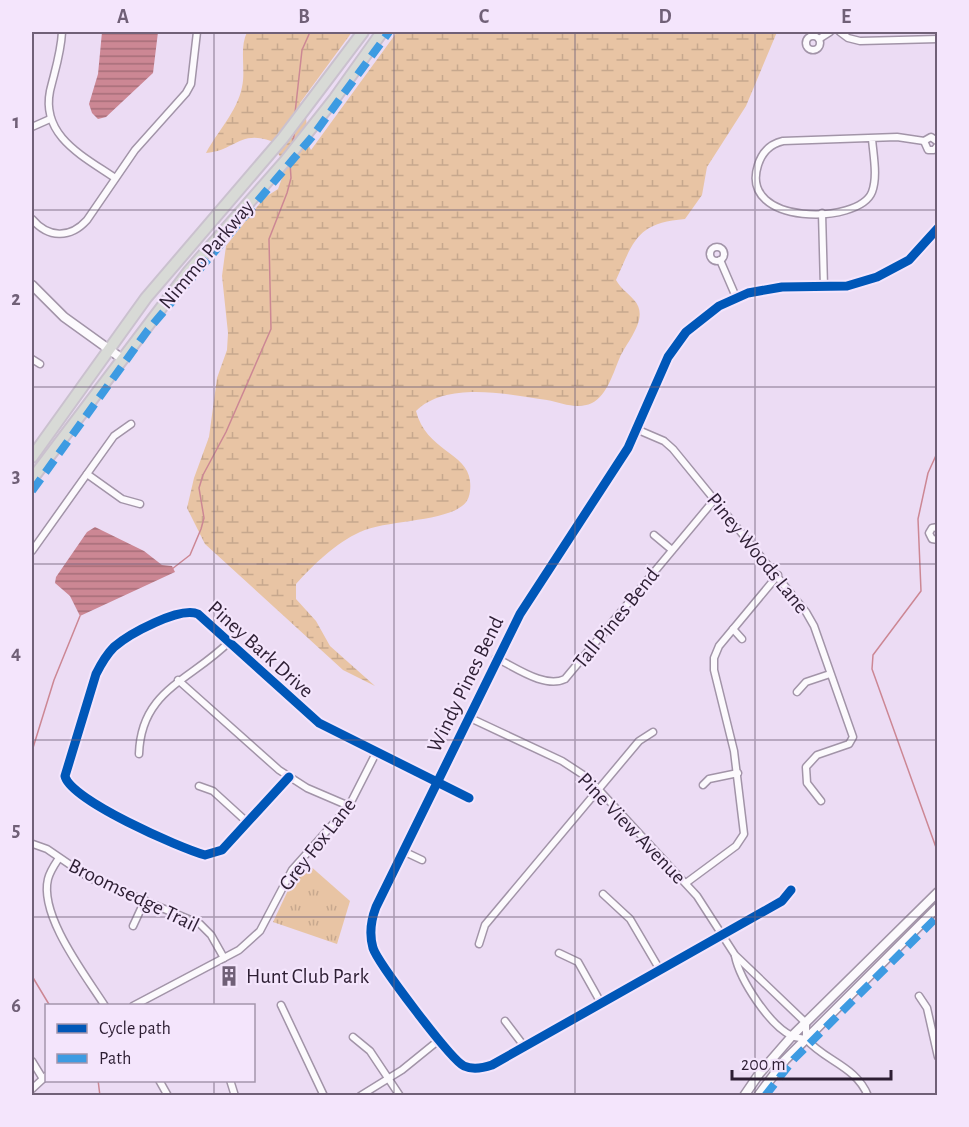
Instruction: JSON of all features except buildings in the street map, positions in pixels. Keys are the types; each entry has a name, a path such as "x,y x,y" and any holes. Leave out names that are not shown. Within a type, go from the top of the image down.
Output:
{"highway":[{"name":"Nimmo Parkway","path":"32,457 146,298 302,115 363,32"},
{"name":"Nimmo Parkway","path":"32,479 189,272 286,160 382,32"}],"main road":[{"path":"32,285 64,317 122,358"},
{"path":"744,1095 792,1036 938,892"},
{"path":"758,1095 778,1068 806,1038 938,907"}],"street":[{"path":"62,32 59,63 49,99 50,119 64,140 115,178"},
{"path":"32,219 48,232 60,235 72,232 87,220 146,136 186,93 191,84 197,32"},
{"path":"819,39 830,32"},
{"path":"840,32 848,38 860,41 938,39"},
{"path":"32,127 50,119"},
{"path":"872,138 874,179 869,197 854,210 822,213 789,212 775,208 763,198 753,181 761,157 777,142 872,138 901,137 924,141 931,137 938,144 934,150 928,150 924,141"},
{"path":"822,213 824,287"},
{"name":"Windy Pines Bend","path":"791,890 782,901 723,936 492,1065 473,1068 460,1063 439,1040 382,964 372,942 373,916 496,658 520,614 622,457 665,364 677,344 707,314 736,297 772,288 824,287 860,283 893,270 915,254 938,228"},
{"path":"720,260 736,297"},
{"path":"32,358 40,364"},
{"path":"32,551 114,436 131,424"},
{"name":"Piney Woods Lane","path":"636,429 669,445 778,575 814,626 853,737 852,742 817,755 806,767 807,783 821,801"},
{"path":"87,474 122,499 140,504"},
{"name":"Tall Pines Bend","path":"496,658 544,680 556,682 565,679 715,499"},
{"path":"938,527 932,528 929,533 932,539 938,540"},
{"path":"654,535 672,550"},
{"path":"686,883 742,839 745,828 738,773 713,665 719,646 778,575"},
{"name":"Piney Bark Drive","path":"289,777 219,851 201,854 101,809 70,788 65,776 96,674 115,647 163,620 188,611 198,614 307,714 332,732 469,798"},
{"path":"733,629 742,639"},
{"path":"139,754 142,730 150,710 164,691 204,664 228,642"},
{"path":"797,692 806,682 830,674"},
{"path":"178,680 289,777 349,807"},
{"name":"Pine View Avenue","path":"468,717 562,761 588,778 686,883 705,906 735,955 806,1023"},
{"path":"479,944 485,925 639,741 653,732"},
{"name":"Grey Fox Lane","path":"135,1004 224,958 254,938 292,870 349,807 376,753"},
{"path":"703,784 709,779 738,773"},
{"path":"199,786 213,791 247,822"},
{"name":"Broomsedge Trail","path":"33,844 42,846 88,877 200,924 211,935 224,958"},
{"path":"403,851 422,860"},
{"path":"59,858 48,879 54,920 64,942 104,1004"},
{"path":"603,894 630,919 660,970"},
{"path":"133,926 145,900"},
{"path":"559,953 578,962 601,1003"},
{"name":"Pine View Avenue","path":"735,955 740,972 756,1001 792,1036"},
{"path":"919,996 927,1008 938,1057"},
{"path":"281,1005 324,1095"},
{"path":"505,1021 524,1046"},
{"path":"806,1023 806,1038"},
{"path":"792,1036 806,1038 824,1057 847,1068 862,1083 868,1095"},
{"path":"353,1038 370,1051 400,1095"},
{"path":"360,1095 390,1078 439,1040"},
{"path":"32,1061 45,1077 32,1089"},
{"path":"160,1082 168,1095"}],"green space":[{"path":"247,32 352,32 300,103 306,115 307,138 311,150 397,32 777,32 746,106 707,167 702,195 685,219 669,221 647,230 639,236 628,254 616,280 638,307 639,321 602,395 592,403 581,406 514,395 478,392 444,396 429,402 416,411 428,435 462,463 467,471 470,488 467,501 453,511 441,515 384,525 360,532 325,555 296,584 296,599 316,621 330,646 375,686 343,670 205,544 187,508 194,478 209,437 217,378 227,350 228,333 222,276 226,246 264,198 278,189 286,167 271,141 260,138 244,139 224,149 206,153 236,105 242,87 243,45"},
{"path":"308,864 350,901 337,944 273,922 292,882"}],"shaded area":[{"path":"102,32 158,32 153,73 106,117 98,119 92,113 89,104 98,74"},
{"path":"95,527 144,551 162,565 172,566 175,572 80,616 70,596 55,583 56,577 87,532"}],"waterway":[{"path":"295,113 302,50 310,32"},
{"path":"292,146 295,130"},
{"path":"172,569 190,555 201,529 204,518 199,488 203,475 226,432 271,329 269,239 287,193 291,178 290,162"},
{"path":"938,451 928,473 918,519 921,591 873,655 872,669 938,853"},
{"path":"32,751 54,680 80,616"},
{"path":"32,976 49,1004"},
{"path":"98,1082 100,1096"}],"marked path":[{"path":"32,491 148,330 312,137 389,32"},
{"path":"765,1096 794,1059 938,916"}],"cycle path":[{"path":"791,890 782,901 492,1065 478,1068 464,1066 431,1030 378,957 371,938 376,907 520,614 628,448 668,357 686,332 719,306 748,293 782,287 847,286 877,277 909,260 938,228"},
{"path":"289,777 222,850 205,855 173,843 105,810 71,786 65,776 96,674 109,653 114,647 142,629 167,617 190,613 198,614 319,723 469,798"}],"place":[{"name":"Hunt Club Park","path":"229,976"}]}
